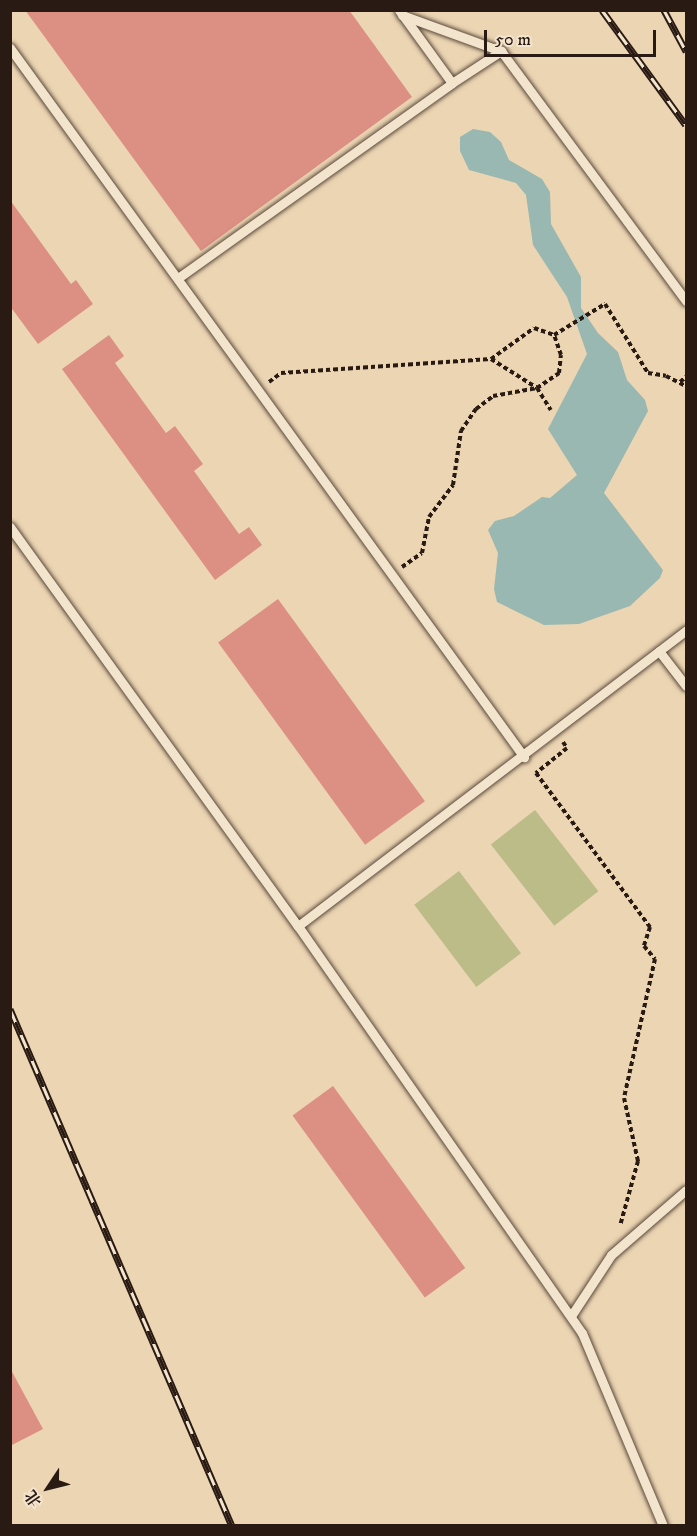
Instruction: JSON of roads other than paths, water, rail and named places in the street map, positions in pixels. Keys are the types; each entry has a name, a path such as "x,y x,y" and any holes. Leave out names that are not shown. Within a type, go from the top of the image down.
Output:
{"lane":[{"path":"400,13 501,51 687,301"},
{"path":"400,13 452,83"},
{"path":"10,48 524,757"},
{"path":"178,278 452,83 501,51"},
{"path":"10,527 298,926 571,1316 582,1333 663,1526"},
{"path":"298,926 524,757 687,630"},
{"path":"659,651 687,686"},
{"path":"571,1316 611,1255 687,1190"}],"water":[{"path":"473,129 490,132 501,142 509,160 542,179 550,192 551,224 581,277 581,308 598,333 618,352 627,380 645,400 648,411 604,493 663,570 660,578 630,606 579,624 544,625 497,602 494,589 498,553 488,530 495,521 514,516 542,497 550,498 577,475 548,429 587,354 567,297 533,245 526,195 516,183 469,170 460,151 460,137"}],"railway":[{"path":"602,10 686,125"},
{"path":"664,10 686,51"},
{"path":"10,1009 232,1526"}]}
